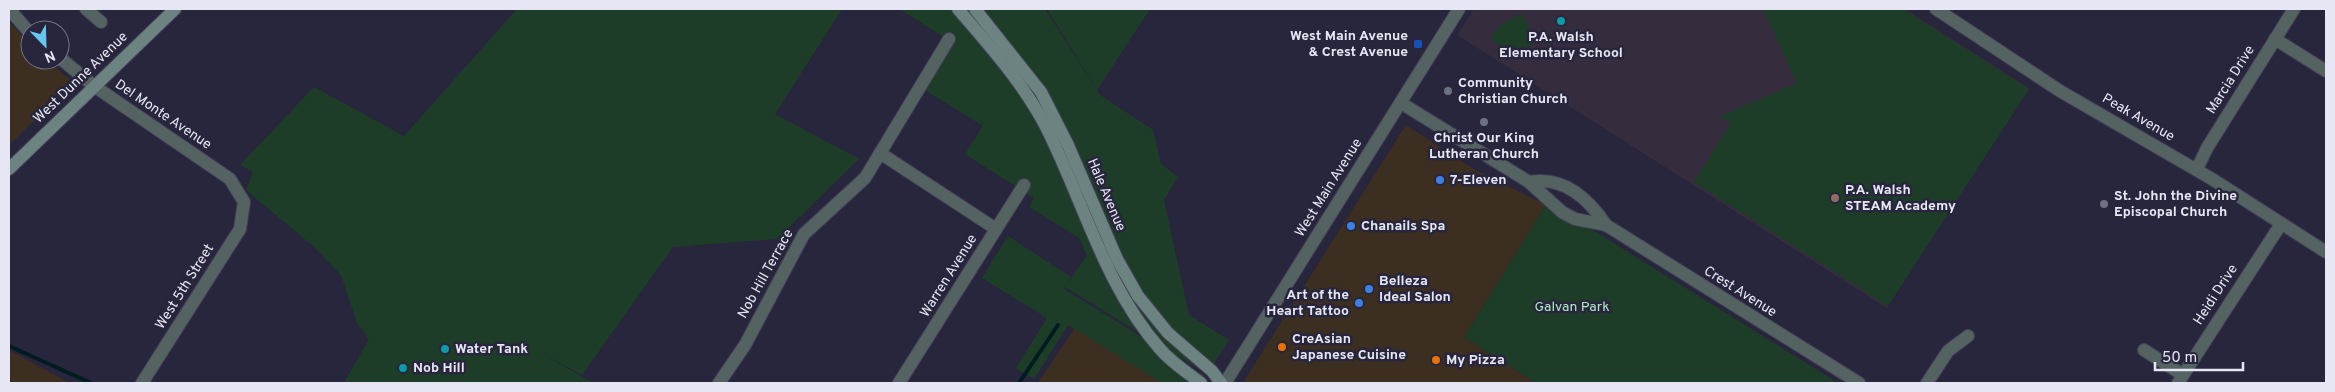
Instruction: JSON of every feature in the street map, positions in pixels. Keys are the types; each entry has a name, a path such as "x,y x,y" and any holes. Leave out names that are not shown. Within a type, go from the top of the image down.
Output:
{"main road":[{"name":"West Dunne Avenue","path":"9,169 175,9"},
{"name":"Hale Avenue","path":"958,9 998,58 1045,125 1109,273 1125,303 1162,351 1201,383"},
{"name":"Hale Avenue","path":"975,9 1041,92 1068,145 1117,259 1138,296 1168,333 1223,383"}],"street":[{"path":"9,9 20,22"},
{"path":"86,9 101,22"},
{"name":"West Main Avenue","path":"1223,383 1459,9"},
{"name":"Peak Avenue","path":"1936,9 2060,91 2197,169 2326,252"},
{"name":"Marcia Drive","path":"2197,169 2207,148 2294,9"},
{"name":"Nob Hill Terrace","path":"719,383 744,345 804,234 865,178 949,38"},
{"path":"2274,39 2326,71"},
{"name":"Del Monte Avenue","path":"70,66 94,86 230,180 244,202"},
{"name":"Crest Avenue","path":"1401,103 1529,182 1553,206 1568,215 1588,223 1606,225"},
{"path":"880,153 996,228"},
{"name":"Crest Avenue","path":"1529,182 1546,180 1560,183 1576,192 1589,203 1606,225 1859,383"},
{"name":"Warren Avenue","path":"899,383 1024,185"},
{"name":"West 5th Street","path":"142,383 240,229 244,202"},
{"name":"Heidi Drive","path":"2180,379 2281,224"},
{"path":"1927,383 1948,351 1968,336"},
{"path":"2144,350 2180,379"}],"shaded area":[{"name":"P.A. Walsh STEAM Academy","path":"1474,9 1905,9 2027,87 1887,308 1457,35"},
{"path":"9,22 20,34 20,70 59,70 73,82 9,145"},
{"path":"1406,125 1474,169 1546,205 1464,337 1536,383 1248,383 1244,381"},
{"path":"1089,307 1199,383 1038,383"},
{"path":"9,350 70,383 9,383"}],"green space":[{"path":"517,9 842,9 775,114 859,159 777,239 673,247 582,375 536,350 593,383 344,383 369,339 357,323 341,275 313,246 246,190 253,172 240,165 314,87 404,136"},
{"path":"899,9 1045,9 1100,95 1153,130 1161,164 1178,177 1164,200 1189,315 1229,340 1207,374 1065,287 1087,255 1079,238 1029,207 1034,198 965,154 983,126 920,87 949,40"},
{"path":"1047,9 1150,9 1097,90"},
{"name":"P.A. Walsh STEAM Academy","path":"1763,9 1903,9 2029,89 1888,306 1694,182 1731,123 1719,117 1797,83"},
{"path":"1522,13 1536,43 1513,53 1490,39 1499,26"},
{"name":"Galvan Park","path":"1546,205 1596,232 1838,383 1536,383 1464,337"},
{"path":"1008,236 1071,277 1064,289 1205,376 1201,383 1162,383 1068,325 1034,379 1016,368 1047,318 982,278"}],"waterway":[{"path":"1019,383 1058,325"},
{"path":"9,346 91,383"}],"place":[{"name":"P.A. Walsh Elementary School","path":"1561,21"},
{"name":"West Main Avenue & Crest Avenue","path":"1418,44"},
{"name":"Community Christian Church","path":"1448,91"},
{"name":"Christ Our King Lutheran Church","path":"1484,122"},
{"name":"7-Eleven","path":"1440,180"},
{"name":"P.A. Walsh STEAM Academy","path":"1835,198"},
{"name":"St. John the Divine Episcopal Church","path":"2104,204"},
{"name":"Chanails Spa","path":"1351,226"},
{"name":"Belleza Ideal Salon","path":"1369,289"},
{"name":"Art of the Heart Tattoo","path":"1359,303"},
{"name":"CreAsian Japanese Cuisine","path":"1282,347"},
{"name":"Water Tank","path":"445,349"},
{"name":"My Pizza","path":"1436,360"},
{"name":"Nob Hill","path":"403,368"}]}
